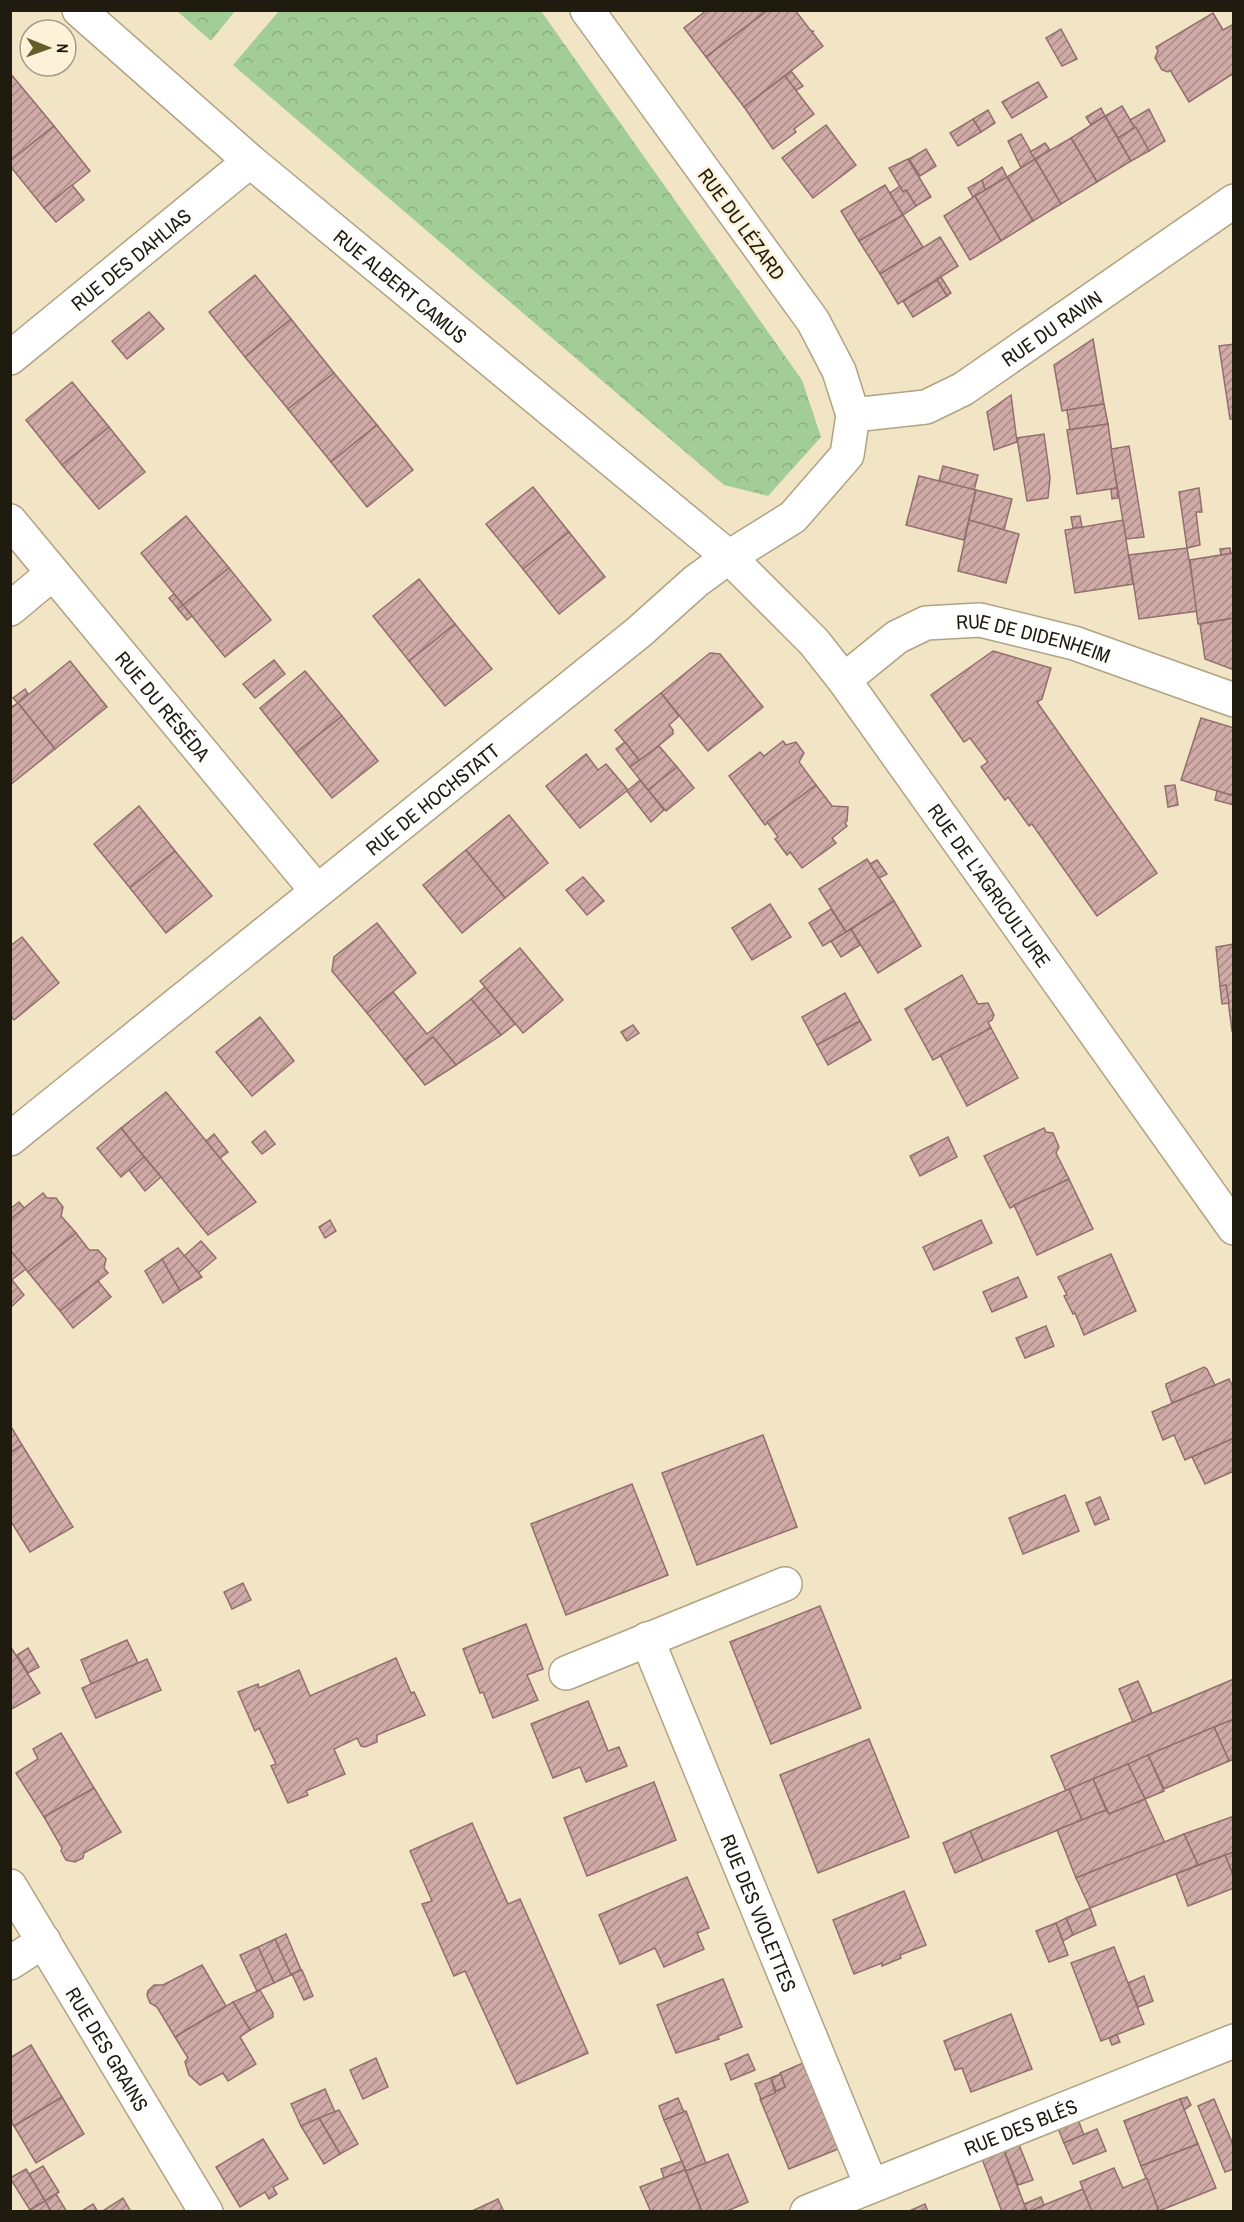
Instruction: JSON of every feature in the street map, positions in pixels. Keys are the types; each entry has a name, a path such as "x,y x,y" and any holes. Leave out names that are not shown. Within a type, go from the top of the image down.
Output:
{"street":[{"name":"RUE ALBERT CAMUS","path":"79,10 249,160 729,557"},
{"name":"RUE DU LÉZARD","path":"587,10 813,321 839,371 853,415 847,455"},
{"name":"RUE DES DAHLIAS","path":"10,358 249,160"},
{"name":"RUE DU RAVIN","path":"853,415 926,406 963,389 1233,201"},
{"name":"RUE DE HOCHSTATT","path":"10,1139 639,632 696,581 729,557 793,517 847,455"},
{"name":"RUE DU RÉSÉDA","path":"10,521 317,891"},
{"name":"RUE DE L'AGRICULTURE","path":"729,557 814,642 844,680 1233,1228"},
{"path":"10,609 53,573"},
{"name":"RUE DE DIDENHEIM","path":"844,680 897,637 926,623 980,621 1074,643 1233,699"},
{"path":"566,1673 785,1584"},
{"name":"RUE DES VIOLETTES","path":"647,1640 872,2185"},
{"name":"RUE DES GRAINS","path":"10,1886 207,2211"},
{"path":"10,1963 44,1941"},
{"name":"RUE DES BLÉS","path":"807,2211 1233,2041"}],"green space":[{"path":"177,11 235,11 211,41"},
{"path":"279,11 541,11 802,380 821,437 768,496 724,485 233,65"}],"building":[{"path":"707,10 768,10 706,57 684,28"},
{"path":"768,10 795,10 811,31 814,31 812,32 823,46 744,107 706,57"},
{"path":"1213,13 1223,30 1234,24 1234,73 1189,102 1170,70 1168,72 1162,70 1155,58 1158,51 1156,47"},
{"path":"1061,29 1077,59 1062,66 1046,38"},
{"path":"791,71 803,86 795,91 785,76"},
{"path":"10,73 54,126 10,161"},
{"path":"785,76 814,114 794,129 796,132 773,149 744,107"},
{"path":"1038,82 1047,97 1012,118 1002,102"},
{"path":"1122,106 1135,128 1118,138 1105,116"},
{"path":"1101,108 1105,116 1091,125 1086,117"},
{"path":"1149,109 1165,141 1149,151 1130,120"},
{"path":"988,110 995,123 981,132 973,119"},
{"path":"1105,116 1131,161 1097,182 1071,138"},
{"path":"973,119 981,132 958,146 950,133"},
{"path":"826,125 856,165 813,198 782,158"},
{"path":"54,126 90,171 44,208 10,166 10,161"},
{"path":"1136,127 1149,151 1131,161 1118,138"},
{"path":"1021,134 1035,159 1021,168 1008,141"},
{"path":"1071,138 1097,182 1061,204 1035,159"},
{"path":"1045,143 1050,150 1035,159 1030,152"},
{"path":"926,149 936,166 920,176 909,159"},
{"path":"908,159 931,197 916,206 906,190 903,192 889,168"},
{"path":"1035,159 1061,204 1033,221 1007,177"},
{"path":"1002,167 1007,177 985,190 982,180"},
{"path":"1007,177 1033,221 1001,241 975,196"},
{"path":"982,180 985,190 973,197 968,188"},
{"path":"72,185 84,200 56,222 44,208"},
{"path":"885,185 903,215 859,241 841,211"},
{"path":"900,186 903,192 906,190 916,206 903,215 890,193"},
{"path":"975,196 1001,241 970,260 944,216"},
{"path":"903,215 923,247 880,274 859,241"},
{"path":"940,237 958,266 898,304 880,274"},
{"path":"255,275 291,319 245,357 209,312"},
{"path":"941,277 951,293 947,296 937,280"},
{"path":"937,280 947,296 913,317 903,301"},
{"path":"149,312 164,329 127,359 112,341"},
{"path":"291,319 334,373 288,409 245,357"},
{"path":"1093,339 1104,404 1062,411 1054,365"},
{"path":"1234,344 1234,419 1230,419 1219,346"},
{"path":"334,373 377,425 331,462 288,409"},
{"path":"72,382 109,427 62,465 26,420"},
{"path":"1011,395 1017,442 994,450 987,412"},
{"path":"1104,404 1108,424 1070,430 1067,410"},
{"path":"1108,424 1117,488 1077,494 1067,430"},
{"path":"377,425 413,470 367,507 331,462"},
{"path":"109,427 145,472 99,509 62,465"},
{"path":"1044,434 1050,478 1048,498 1027,501 1017,438"},
{"path":"1129,446 1144,537 1126,539 1111,449"},
{"path":"943,466 978,475 974,490 939,481"},
{"path":"919,476 976,490 964,540 906,525"},
{"path":"533,487 569,532 523,569 486,524"},
{"path":"1117,488 1118,498 1112,499 1111,489"},
{"path":"1199,488 1202,512 1196,512 1200,545 1187,548 1179,492"},
{"path":"976,490 1012,499 1004,530 969,520"},
{"path":"186,516 229,568 183,605 141,553"},
{"path":"1080,516 1082,527 1073,528 1071,517"},
{"path":"969,520 1019,534 1006,583 958,571"},
{"path":"1123,520 1133,584 1075,593 1065,530"},
{"path":"569,532 605,577 559,614 523,569"},
{"path":"1187,548 1198,611 1139,619 1129,555"},
{"path":"1230,548 1231,554 1221,555 1220,549"},
{"path":"1234,553 1234,618 1198,624 1190,560"},
{"path":"229,568 271,620 225,657 183,605"},
{"path":"419,579 455,624 409,661 373,616"},
{"path":"174,594 183,605 178,609 169,598"},
{"path":"183,605 192,616 187,620 178,609"},
{"path":"1234,618 1234,670 1205,659 1200,624"},
{"path":"455,624 492,669 445,706 409,661"},
{"path":"993,651 1051,668 1042,699 1037,702 1157,873 1097,916 1032,824 1029,826 1008,797 1005,800 981,767 988,762 970,738 964,742 931,695"},
{"path":"710,653 720,654 763,707 708,751 661,693"},
{"path":"274,660 285,674 255,698 243,684"},
{"path":"70,661 107,707 55,749 18,703"},
{"path":"305,671 342,716 296,753 260,708"},
{"path":"25,689 28,694 18,703 13,698"},
{"path":"661,693 679,716 669,725 673,734 640,761 615,730"},
{"path":"18,703 55,749 10,785 10,708"},
{"path":"342,716 378,761 332,798 296,753"},
{"path":"1201,718 1234,728 1234,796 1181,780"},
{"path":"783,741 786,745 796,742 804,753 799,762 816,785 765,825 729,776 760,752 764,756"},
{"path":"625,742 639,760 630,767 616,749"},
{"path":"659,746 677,767 648,790 630,767"},
{"path":"586,754 598,770 606,764 628,790 580,828 546,786"},
{"path":"677,767 694,788 666,811 648,790"},
{"path":"640,780 664,810 651,822 627,791"},
{"path":"816,785 832,806 848,807 845,823 847,826 832,838 836,843 802,868 790,852 787,855 775,839 778,837 767,822"},
{"path":"1175,785 1178,805 1168,807 1165,786"},
{"path":"1217,791 1234,796 1234,805 1215,800"},
{"path":"139,806 175,851 130,888 94,844"},
{"path":"509,815 548,863 505,898 466,850"},
{"path":"466,850 505,898 462,933 423,885"},
{"path":"175,851 212,896 166,933 130,888"},
{"path":"867,859 894,901 846,932 819,889"},
{"path":"877,860 887,874 879,878 870,864"},
{"path":"583,877 604,901 587,915 566,890"},
{"path":"894,901 921,946 878,973 851,929"},
{"path":"770,904 791,937 752,960 732,928"},
{"path":"831,909 846,932 823,946 809,923"},
{"path":"377,923 416,973 367,1013 332,971 334,957"},
{"path":"851,929 860,945 841,957 831,941"},
{"path":"22,937 59,983 14,1020 10,1015 10,946"},
{"path":"1234,944 1234,1031 1232,1031 1226,985 1220,986 1216,947"},
{"path":"520,948 563,1000 523,1033 480,981"},
{"path":"962,975 978,1004 988,1003 994,1015 988,1022 991,1028 933,1060 905,1009"},
{"path":"1226,985 1229,1003 1222,1004 1220,986"},
{"path":"485,987 515,1024 501,1035 471,999"},
{"path":"393,992 427,1034 471,999 501,1035 456,1065 433,1037 405,1060 367,1013"},
{"path":"845,993 860,1021 817,1045 802,1017"},
{"path":"260,1017 294,1061 252,1096 216,1052"},
{"path":"860,1021 871,1040 828,1065 817,1045"},
{"path":"633,1025 639,1033 627,1041 621,1032"},
{"path":"991,1028 1018,1078 967,1106 940,1055"},
{"path":"433,1037 456,1065 425,1085 405,1060"},
{"path":"166,1092 256,1202 208,1235 121,1128"},
{"path":"121,1128 144,1157 121,1177 97,1148"},
{"path":"1044,1128 1046,1132 1053,1133 1059,1147 1056,1153 1069,1179 1010,1208 984,1156"},
{"path":"265,1131 275,1144 262,1154 252,1142"},
{"path":"214,1134 228,1152 220,1158 206,1141"},
{"path":"948,1137 957,1157 920,1176 910,1156"},
{"path":"144,1157 161,1177 145,1191 129,1170"},
{"path":"1069,1179 1093,1229 1037,1255 1014,1205"},
{"path":"43,1193 47,1198 56,1198 63,1207 61,1216 76,1233 28,1272 10,1250 10,1219"},
{"path":"19,1202 24,1208 11,1219 10,1209"},
{"path":"330,1220 336,1231 325,1238 319,1227"},
{"path":"981,1220 992,1243 934,1270 923,1247"},
{"path":"76,1233 89,1250 98,1250 106,1259 104,1268 108,1273 60,1311 28,1272"},
{"path":"201,1241 216,1258 198,1273 184,1256"},
{"path":"178,1248 202,1277 180,1291 162,1259"},
{"path":"10,1250 26,1269 10,1281"},
{"path":"1111,1254 1136,1311 1084,1335 1075,1313 1073,1314 1064,1296 1067,1295 1058,1277"},
{"path":"162,1259 180,1291 163,1303 145,1271"},
{"path":"1018,1277 1027,1297 992,1312 983,1292"},
{"path":"12,1280 24,1295 11,1307 10,1281"},
{"path":"98,1281 111,1297 73,1328 60,1311"},
{"path":"1046,1326 1054,1346 1025,1358 1016,1338"},
{"path":"1204,1367 1215,1385 1172,1403 1166,1384"},
{"path":"1229,1379 1234,1389 1234,1438 1185,1460 1174,1435 1163,1440 1152,1412"},
{"path":"10,1425 22,1445 10,1453"},
{"path":"763,1435 797,1527 697,1565 662,1473"},
{"path":"1234,1438 1234,1471 1205,1484 1192,1457"},
{"path":"22,1445 73,1527 30,1552 10,1520 10,1453"},
{"path":"632,1484 668,1575 566,1615 531,1524"},
{"path":"1065,1495 1079,1531 1023,1554 1009,1518"},
{"path":"1100,1497 1109,1519 1095,1525 1086,1503"},
{"path":"243,1583 251,1600 232,1609 224,1592"},
{"path":"820,1606 861,1708 771,1744 730,1642"},
{"path":"526,1624 543,1669 527,1675 538,1700 493,1718 483,1692 480,1693 463,1649"},
{"path":"127,1640 138,1663 91,1684 81,1660"},
{"path":"10,1646 40,1693 10,1710"},
{"path":"28,1648 39,1667 28,1673 17,1655"},
{"path":"396,1658 411,1693 414,1692 425,1715 377,1735 377,1742 365,1747 361,1746 357,1738 334,1749 345,1774 306,1791 308,1795 288,1803 271,1766 276,1764 259,1728 255,1731 238,1692 258,1684 259,1688 299,1670 310,1696"},
{"path":"147,1659 161,1690 96,1718 82,1688"},
{"path":"1234,1679 1234,1719 1066,1791 1051,1756"},
{"path":"1138,1681 1152,1713 1133,1722 1119,1689"},
{"path":"588,1701 608,1751 619,1747 627,1766 586,1782 580,1767 553,1778 531,1724"},
{"path":"1234,1719 1234,1759 1229,1761 1214,1727"},
{"path":"1214,1727 1229,1761 1164,1789 1148,1755"},
{"path":"61,1733 94,1788 44,1817 16,1773 38,1759 33,1749"},
{"path":"869,1739 909,1837 818,1873 780,1775"},
{"path":"1148,1755 1164,1791 1145,1799 1128,1764"},
{"path":"1128,1764 1145,1799 1109,1814 1093,1779"},
{"path":"1093,1779 1106,1810 1082,1820 1069,1789"},
{"path":"654,1782 676,1840 587,1876 564,1818"},
{"path":"94,1788 121,1832 84,1853 83,1858 75,1862 66,1860 61,1851 62,1848 44,1817"},
{"path":"1069,1789 1082,1820 983,1861 970,1831"},
{"path":"1145,1799 1165,1843 1076,1878 1057,1830 1106,1810 1109,1814"},
{"path":"1234,1816 1234,1852 1198,1865 1184,1834"},
{"path":"472,1823 508,1904 520,1899 588,2053 517,2084 465,1971 454,1976 422,1904 432,1901 410,1851"},
{"path":"970,1831 983,1861 955,1873 943,1843"},
{"path":"1184,1834 1198,1865 1090,1908 1076,1878"},
{"path":"1234,1852 1234,1877 1225,1855"},
{"path":"1225,1855 1234,1877 1234,1888 1188,1906 1176,1874"},
{"path":"687,1877 709,1928 697,1933 704,1949 664,1967 655,1948 620,1964 599,1915"},
{"path":"904,1891 926,1945 900,1955 901,1958 882,1966 882,1963 854,1974 833,1920"},
{"path":"1090,1908 1096,1925 1073,1935 1066,1918"},
{"path":"1066,1918 1073,1935 1063,1941 1056,1923"},
{"path":"1056,1923 1068,1955 1049,1962 1036,1931"},
{"path":"286,1934 301,1970 291,1975 275,1939"},
{"path":"275,1939 291,1975 274,1983 258,1947"},
{"path":"258,1947 274,1983 257,1991 240,1955"},
{"path":"1114,1947 1144,2024 1101,2041 1071,1963"},
{"path":"202,1965 226,2006 175,2037 157,2007 150,2003 148,1991 154,1985 163,1985"},
{"path":"302,1970 313,1996 304,2000 292,1974"},
{"path":"1144,1976 1153,2001 1138,2007 1128,1983"},
{"path":"723,1979 742,2027 718,2036 719,2039 676,2053 657,2005"},
{"path":"260,1990 273,2017 250,2030 233,2002"},
{"path":"233,2002 250,2030 240,2037 256,2064 228,2081 223,2073 200,2085 189,2075 185,2062 188,2058 175,2037"},
{"path":"1011,2014 1032,2069 971,2092 962,2068 955,2070 944,2041"},
{"path":"1117,2035 1120,2042 1112,2045 1109,2038"},
{"path":"31,2045 62,2097 14,2126 10,2120 10,2058"},
{"path":"748,2054 755,2070 731,2080 725,2064"},
{"path":"376,2058 388,2087 363,2099 350,2070"},
{"path":"803,2063 838,2149 789,2169 760,2099 785,2087 780,2073"},
{"path":"781,2074 785,2087 776,2091 771,2078"},
{"path":"781,2074 771,2078 775,2093 761,2099 755,2084"},
{"path":"325,2089 335,2112 301,2126 291,2104"},
{"path":"62,2097 84,2134 36,2163 14,2126"},
{"path":"1187,2097 1191,2105 1184,2110 1180,2099"},
{"path":"678,2098 684,2112 664,2120 659,2106"},
{"path":"1180,2099 1198,2144 1141,2166 1124,2121"},
{"path":"1214,2099 1234,2147 1234,2169 1225,2172 1198,2106"},
{"path":"339,2110 358,2144 340,2154 319,2118"},
{"path":"686,2111 706,2163 686,2171 664,2120"},
{"path":"1077,2117 1084,2135 1064,2143 1057,2126"},
{"path":"319,2118 340,2154 324,2164 301,2126"},
{"path":"1097,2129 1106,2151 1073,2164 1064,2143"},
{"path":"263,2139 288,2179 273,2187 277,2194 269,2199 265,2192 240,2207 216,2167"},
{"path":"1018,2142 1033,2180 1018,2185 1003,2148"},
{"path":"1198,2144 1216,2188 1159,2211 1141,2166"},
{"path":"1003,2148 1026,2209 1019,2212 1002,2212 981,2156"},
{"path":"728,2154 748,2202 725,2212 702,2212 686,2171"},
{"path":"682,2161 685,2170 664,2178 661,2169"},
{"path":"43,2166 59,2192 45,2201 29,2174"},
{"path":"1114,2168 1123,2188 1147,2178 1159,2212 1092,2212 1080,2182"},
{"path":"26,2169 45,2201 30,2210 10,2178"},
{"path":"685,2170 702,2212 651,2212 640,2187"},
{"path":"1083,2189 1092,2212 1028,2212 1044,2205"},
{"path":"56,2194 67,2212 51,2212 45,2201"},
{"path":"1041,2197 1044,2205 1028,2212 1024,2204"},
{"path":"123,2198 131,2212 101,2212"},
{"path":"498,2199 504,2212 470,2212"},
{"path":"45,2201 51,2212 31,2212 30,2210"},
{"path":"93,2204 98,2212 80,2212"},
{"path":"925,2204 928,2212 907,2212"}]}
